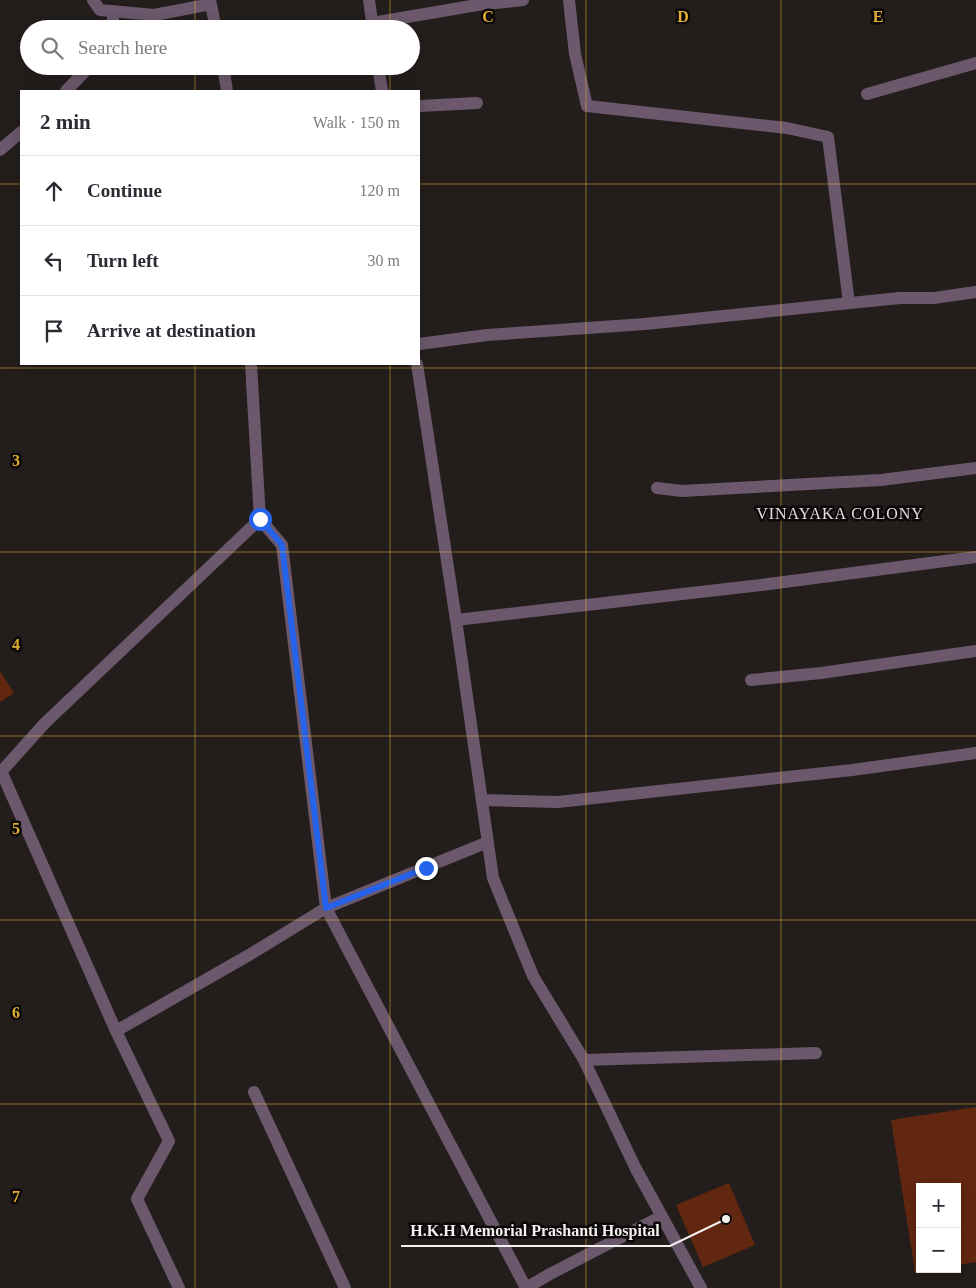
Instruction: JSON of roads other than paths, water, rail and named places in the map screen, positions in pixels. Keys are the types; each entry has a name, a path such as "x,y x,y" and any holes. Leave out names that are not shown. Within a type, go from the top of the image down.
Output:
{"street":[{"path":"93,0 100,10 154,16 211,2 214,20"},
{"path":"369,0 372,20"},
{"path":"403,20 477,5 523,0"},
{"path":"569,0 575,54 587,106 786,128 828,137 848,302"},
{"path":"113,12 113,20"},
{"path":"867,94 976,63"},
{"path":"67,90 81,75"},
{"path":"224,75 227,90"},
{"path":"379,75 382,90"},
{"path":"420,106 477,103"},
{"path":"0,150 20,133"},
{"path":"420,344 487,335 645,324 848,302 900,298 934,298 976,292"},
{"path":"251,365 260,519 282,545 326,908 526,1288 662,1216"},
{"path":"417,365 493,878 533,976 584,1060 636,1169 701,1288"},
{"path":"656,488 682,491 881,480 976,468"},
{"path":"178,1288 137,1199 169,1141 116,1031 1,772 45,723 260,519"},
{"path":"456,620 760,585 976,556"},
{"path":"751,680 821,673 976,652"},
{"path":"482,800 558,802 852,770 976,753"},
{"path":"116,1031 249,955 326,908 488,842"},
{"path":"584,1060 816,1053"},
{"path":"254,1092 345,1288"}],"place":[{"name":"H.K.H Memorial Prashanti Hospital","path":"726,1219"}],"district":[{"name":"VINAYAKA COLONY","path":"840,513"}]}
